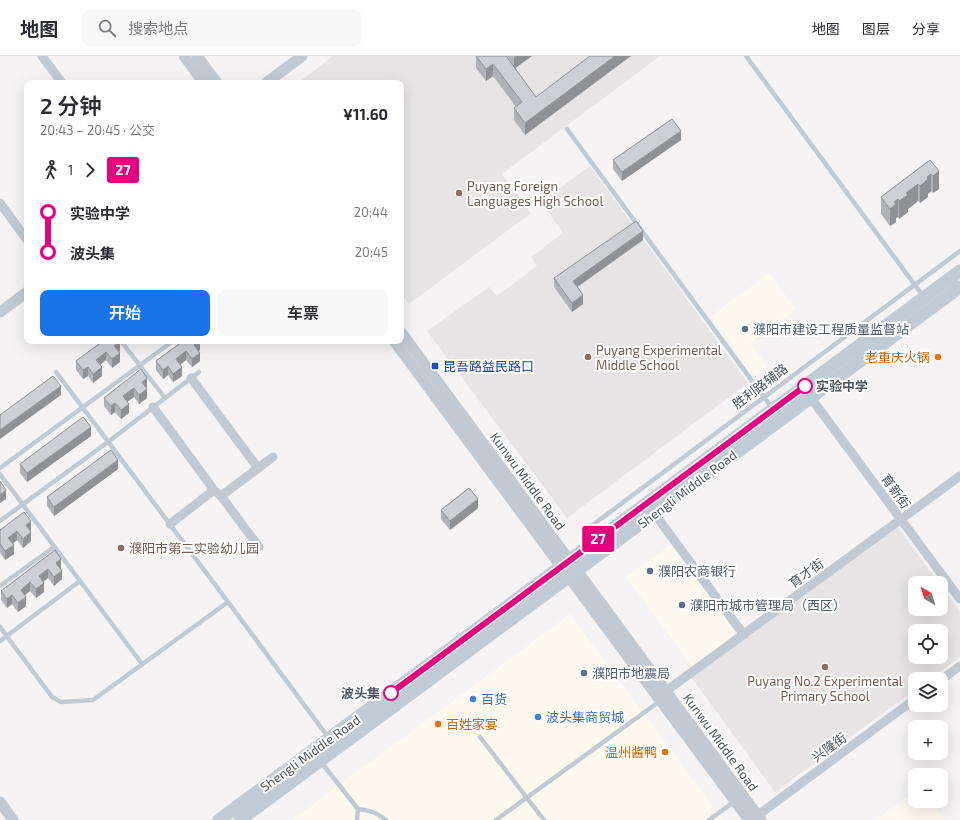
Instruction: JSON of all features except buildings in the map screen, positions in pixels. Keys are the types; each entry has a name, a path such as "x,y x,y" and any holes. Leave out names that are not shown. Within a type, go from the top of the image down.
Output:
{"main road":[{"name":"Shengli Middle Road","path":"240,820 320,761 569,569 587,548 960,271"},
{"name":"Shengli Middle Road","path":"219,820 329,738 569,569 654,513 960,287"}],"street":[{"path":"42,56 60,80"},
{"path":"184,56 202,80"},
{"path":"197,56 215,80"},
{"path":"270,80 302,56"},
{"path":"0,203 24,236"},
{"path":"0,312 24,294"},
{"name":"Kunwu Middle Road","path":"404,336 569,569"},
{"name":"Kunwu Middle Road","path":"396,344 569,569 756,818"},
{"path":"191,378 258,468"},
{"name":"育新街","path":"810,398 960,599"},
{"path":"153,407 259,547"},
{"path":"170,524 273,457"},
{"name":"育才街","path":"663,696 960,476"},
{"path":"654,513 744,635"},
{"path":"948,675 960,666"},
{"name":"Kunwu Middle Road","path":"663,696 734,801 756,818"},
{"name":"兴隆街","path":"756,818 908,704"},
{"path":"0,802 13,820"}],"lane":[{"path":"746,56 924,298"},
{"path":"567,129 773,410"},
{"name":"胜利路辅路","path":"587,548 590,527 960,251"},
{"path":"123,344 165,398"},
{"path":"0,468 169,344"},
{"path":"56,372 329,738"},
{"path":"0,521 108,442 199,372"},
{"path":"0,474 142,664"},
{"path":"0,586 54,547"},
{"path":"0,641 80,581"},
{"path":"0,627 52,697 61,702 93,700 228,602"},
{"path":"496,820 663,696"},
{"path":"480,737 544,820"},
{"path":"320,761 358,809 371,811 386,820"},
{"path":"709,820 734,801"},
{"path":"357,820 358,809"}],"shaded area":[{"name":"Puyang Foreign Languages High School","path":"333,56 660,56 502,174 531,213 409,304 404,298 404,80 302,80"},
{"name":"Puyang Experimental Middle School","path":"590,166 748,383 567,518 427,331 489,287 497,296 537,266 531,257 563,233 541,202"},
{"name":"濮阳市建设工程质量监督站","path":"769,273 796,309 750,343 767,366 755,375 711,316"},
{"name":"Puyang No.2 Experimental Primary School","path":"897,526 934,576 908,576 908,616 948,616 948,596 960,612 960,657 940,672 908,672 908,695 775,792 691,677"},
{"name":"濮阳市城市管理局（西区）","path":"672,544 738,633 692,667 626,577"},
{"name":"波头集商贸城","path":"570,614 723,820 292,820"},
{"path":"908,796 908,808 936,808 945,820 875,820"}],"bus line":[{"name":"27","path":"391,693 805,386"}],"place":[{"name":"Puyang Foreign Languages High School","path":"459,193"},
{"name":"濮阳市建设工程质量监督站","path":"745,329"},
{"name":"Puyang Experimental Middle School","path":"588,357"},
{"name":"老重庆火锅","path":"938,357"},
{"name":"昆吾路益民路口","path":"435,366"},
{"name":"实验中学","path":"805,386"},
{"name":"濮阳市第二实验幼儿园","path":"121,548"},
{"name":"濮阳农商银行","path":"650,571"},
{"name":"濮阳市城市管理局（西区）","path":"682,605"},
{"name":"Puyang No.2 Experimental Primary School","path":"825,667"},
{"name":"濮阳市地震局","path":"584,673"},
{"name":"波头集","path":"391,693"},
{"name":"百货","path":"473,699"},
{"name":"波头集商贸城","path":"538,717"},
{"name":"百姓家宴","path":"438,724"},
{"name":"温州酱鸭","path":"665,752"}]}
